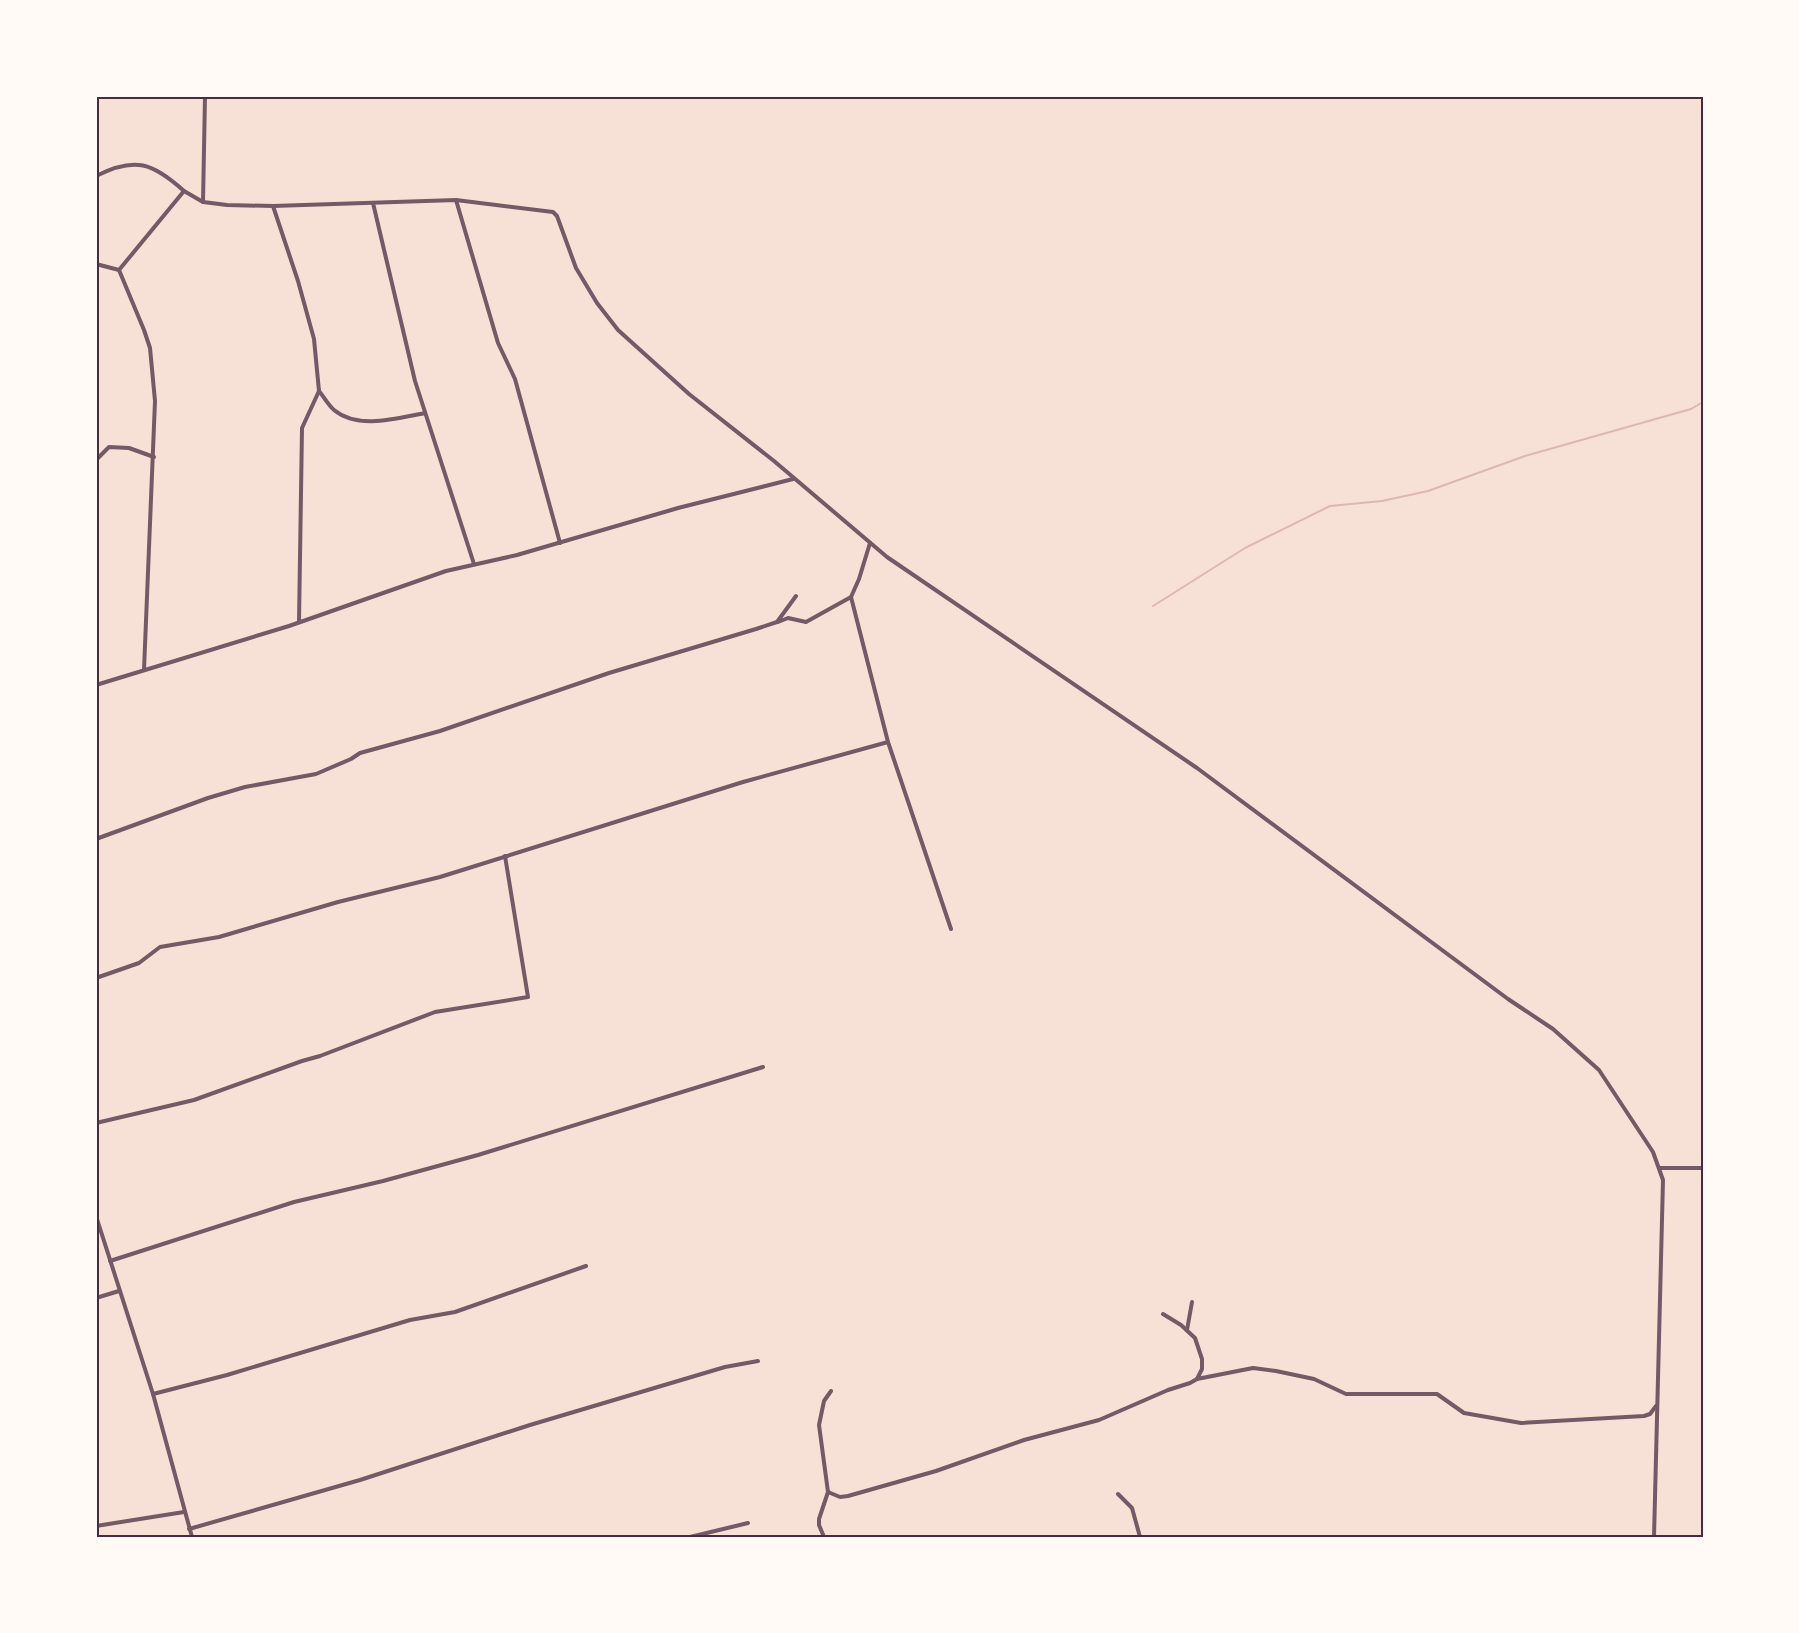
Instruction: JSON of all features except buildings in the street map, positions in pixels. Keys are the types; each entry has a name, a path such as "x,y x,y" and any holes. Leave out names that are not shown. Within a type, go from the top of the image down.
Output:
{"street":[{"path":"203,202 206,96"},
{"path":"96,176 118,166 151,166 203,202 227,205 273,206 456,200 553,212 557,216 576,268 597,303 618,330 689,394 753,444 887,557 1197,768 1508,999 1553,1029 1599,1070 1653,1152 1663,1180 1654,1537"},
{"path":"119,270 184,191"},
{"path":"456,200 498,343 515,379 560,543"},
{"path":"373,203 415,381 474,564"},
{"path":"273,206 314,339 319,391 333,409 345,417 362,420 390,420 425,413"},
{"path":"96,264 119,270"},
{"path":"119,270 150,348 155,401 144,670"},
{"path":"299,622 302,428 319,391"},
{"path":"96,460 109,447 119,446 154,457"},
{"path":"96,685 299,622 474,564 517,555 678,508 793,479"},
{"path":"96,839 208,798 245,787 315,774 360,753 440,731 609,673 711,644 788,618 806,622 851,597 870,543"},
{"path":"777,622 796,596"},
{"path":"851,597 888,742 951,929"},
{"path":"96,978 139,963 159,947 219,937 338,902 440,877 743,782 888,742"},
{"path":"96,1123 194,1101 435,1012 528,997 505,856"},
{"path":"110,1261 294,1202 477,1155 763,1067"},
{"path":"1660,1168 1703,1168"},
{"path":"96,1216 153,1394 192,1537"},
{"path":"153,1394 227,1376 410,1320 455,1312 586,1266"},
{"path":"96,1298 119,1291"},
{"path":"1187,1330 1192,1302"},
{"path":"1163,1314 1195,1338 1202,1359 1202,1369 1197,1379"},
{"path":"189,1529 360,1480 530,1425 726,1367 758,1360"},
{"path":"828,1492 840,1497 848,1496 936,1471 1007,1445 1099,1420 1197,1379 1253,1368 1314,1379 1346,1394 1437,1394 1464,1413 1521,1423 1644,1416 1650,1414 1657,1405"},
{"path":"824,1537 819,1519 828,1492 819,1425 824,1401 831,1391"},
{"path":"1118,1494 1132,1508 1140,1537"},
{"path":"96,1526 184,1512"},
{"path":"690,1537 748,1523"}],"waterway":[{"path":"1153,606 1245,548 1330,506 1382,501 1428,491 1525,456 1691,409 1703,402"}]}
